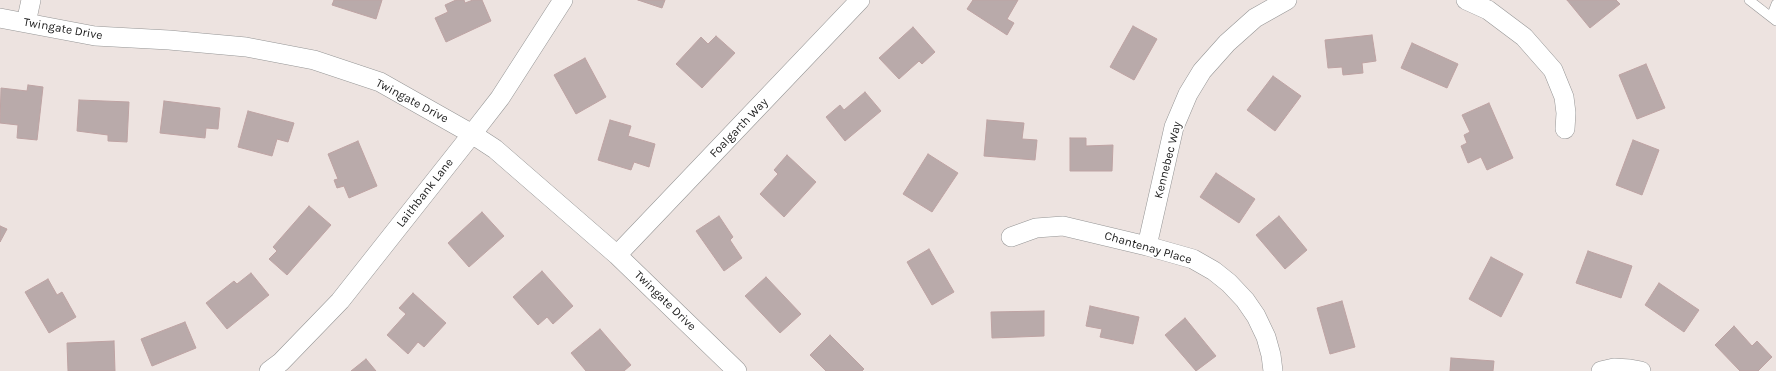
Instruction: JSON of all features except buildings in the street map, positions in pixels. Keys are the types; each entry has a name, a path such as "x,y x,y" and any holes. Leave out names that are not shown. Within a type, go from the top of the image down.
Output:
{"street":[{"path":"26,23 31,0"},
{"name":"Laithbank Lane","path":"269,371 281,362 340,301 500,98 563,0"},
{"name":"Foalgarth Way","path":"617,255 860,0"},
{"name":"Kennebec Way","path":"1147,246 1174,127 1188,94 1202,71 1227,43 1255,18 1287,0"},
{"path":"1466,0 1488,10 1524,37 1553,70 1564,97 1566,113 1564,129"},
{"name":"Twingate Drive","path":"0,18 95,36 169,40 246,47 314,60 380,82 472,134 495,149 617,255 737,371"},
{"name":"Chantenay Place","path":"1010,237 1036,228 1063,226 1147,246 1193,259 1214,271 1229,283 1245,300 1256,316 1268,343 1273,371"},
{"path":"1601,371 1622,368 1641,371"}],"lane":[{"path":"1749,0 1774,19 1776,4"}]}
